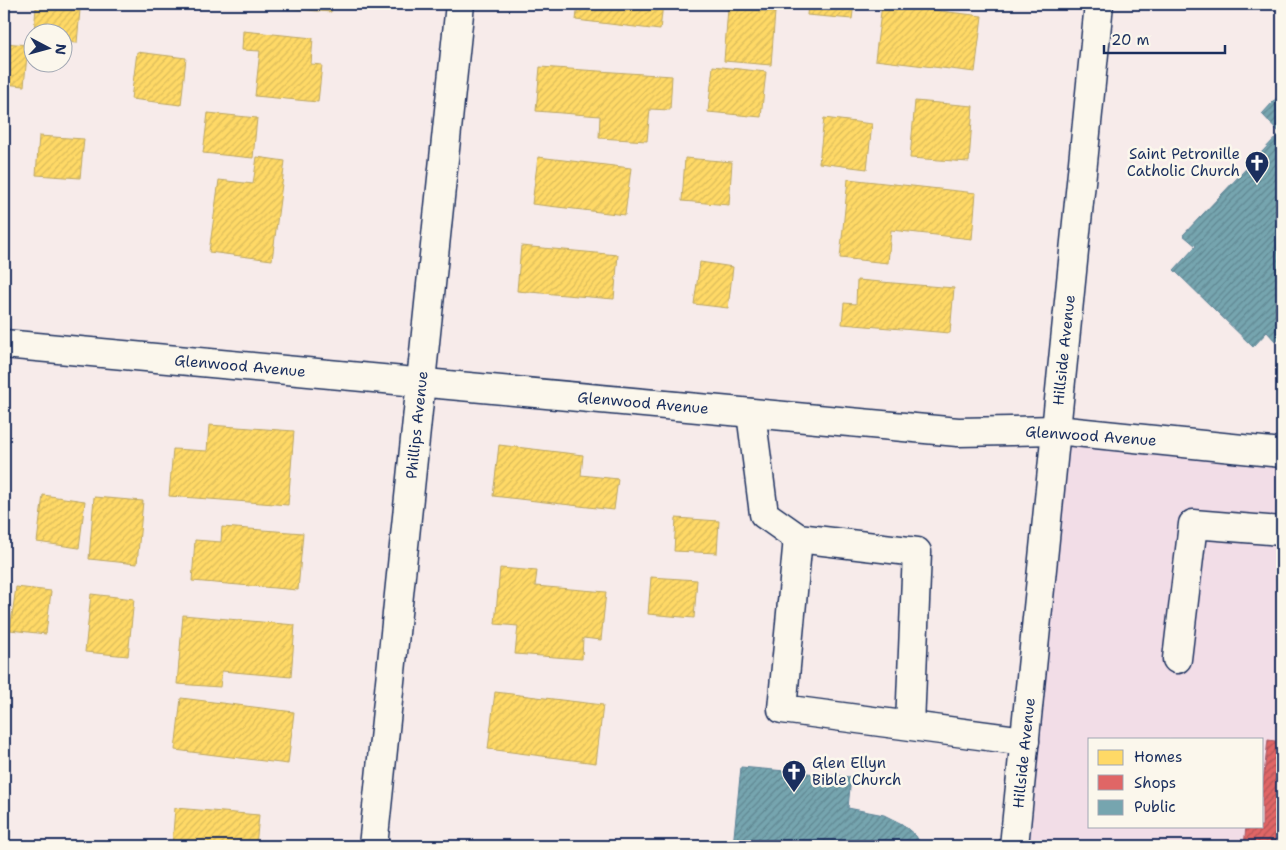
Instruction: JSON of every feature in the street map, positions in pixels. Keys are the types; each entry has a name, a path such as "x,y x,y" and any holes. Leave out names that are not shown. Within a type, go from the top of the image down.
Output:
{"street":[{"name":"Phillips Avenue","path":"373,846 460,4"},
{"name":"Hillside Avenue","path":"1014,846 1099,4"},
{"name":"Glenwood Avenue","path":"4,344 958,432 1056,430 1282,453"},
{"path":"751,413 764,514 798,538 917,552 910,725"},
{"path":"1177,659 1193,524 1282,531"},
{"path":"798,538 782,709 1025,741"}],"shaded area":[{"path":"1067,442 1282,464 1282,846 1027,846"}],"building: Homes":[{"path":"233,4 332,4 331,12"},
{"path":"578,4 663,4 660,30 576,20"},
{"path":"808,4 854,4 852,19 807,15"},
{"path":"882,4 982,16 975,72 875,60"},
{"path":"36,7 80,10 77,43 72,43 72,22 35,22"},
{"path":"728,8 775,12 771,65 724,61"},
{"path":"243,31 313,38 311,64 322,65 318,102 255,96 260,51 242,50"},
{"path":"4,43 22,44 22,72 25,72 24,86 4,84"},
{"path":"137,52 186,58 181,105 131,99"},
{"path":"713,66 766,72 761,117 708,112"},
{"path":"540,67 672,76 670,110 650,109 647,141 599,138 600,116 536,111"},
{"path":"915,101 973,106 969,162 910,158"},
{"path":"208,113 257,118 253,158 203,153"},
{"path":"824,118 872,124 867,169 819,163"},
{"path":"39,136 84,139 80,178 36,175"},
{"path":"257,157 285,161 272,260 209,252 219,180 253,184"},
{"path":"538,157 631,168 625,215 532,204"},
{"path":"685,158 732,162 729,205 682,201"},
{"path":"848,179 976,193 972,239 891,230 888,263 840,258"},
{"path":"521,246 618,255 614,299 517,291"},
{"path":"700,262 733,267 728,308 694,304"},
{"path":"857,280 954,288 950,333 842,324 844,303 856,304"},
{"path":"209,425 294,431 288,505 169,496 173,449 207,451"},
{"path":"499,445 583,455 581,475 618,479 614,510 493,496"},
{"path":"43,495 85,501 79,548 37,542"},
{"path":"94,497 143,501 137,564 89,559"},
{"path":"676,518 719,521 717,553 674,551"},
{"path":"222,527 303,533 298,590 192,581 195,540 221,542"},
{"path":"500,568 537,571 535,586 606,592 601,640 583,638 582,659 515,654 518,626 495,624"},
{"path":"651,577 697,580 694,618 648,614"},
{"path":"16,587 51,591 46,634 10,630"},
{"path":"91,594 134,599 128,656 85,652"},
{"path":"183,615 295,625 291,677 222,671 220,687 177,684"},
{"path":"495,692 603,705 596,763 488,749"},
{"path":"181,698 294,712 288,764 175,750"},
{"path":"175,808 259,815 256,846 172,846"}],"building: Shops":[{"path":"1268,740 1282,742 1282,846 1244,846 1246,828 1264,828 1264,774"}],"building: Public":[{"name":"Saint Petronille Catholic Church","path":"1282,92 1282,335 1276,342 1267,332 1253,347 1174,270 1196,246 1183,235 1280,133 1262,114"},
{"name":"Glen Ellyn Bible Church","path":"741,767 851,777 848,808 884,815 902,824 916,836 922,846 733,846"}],"place":[{"name":"Saint Petronille Catholic Church","path":"1257,184"},
{"name":"Glen Ellyn Bible Church","path":"794,793"}]}
